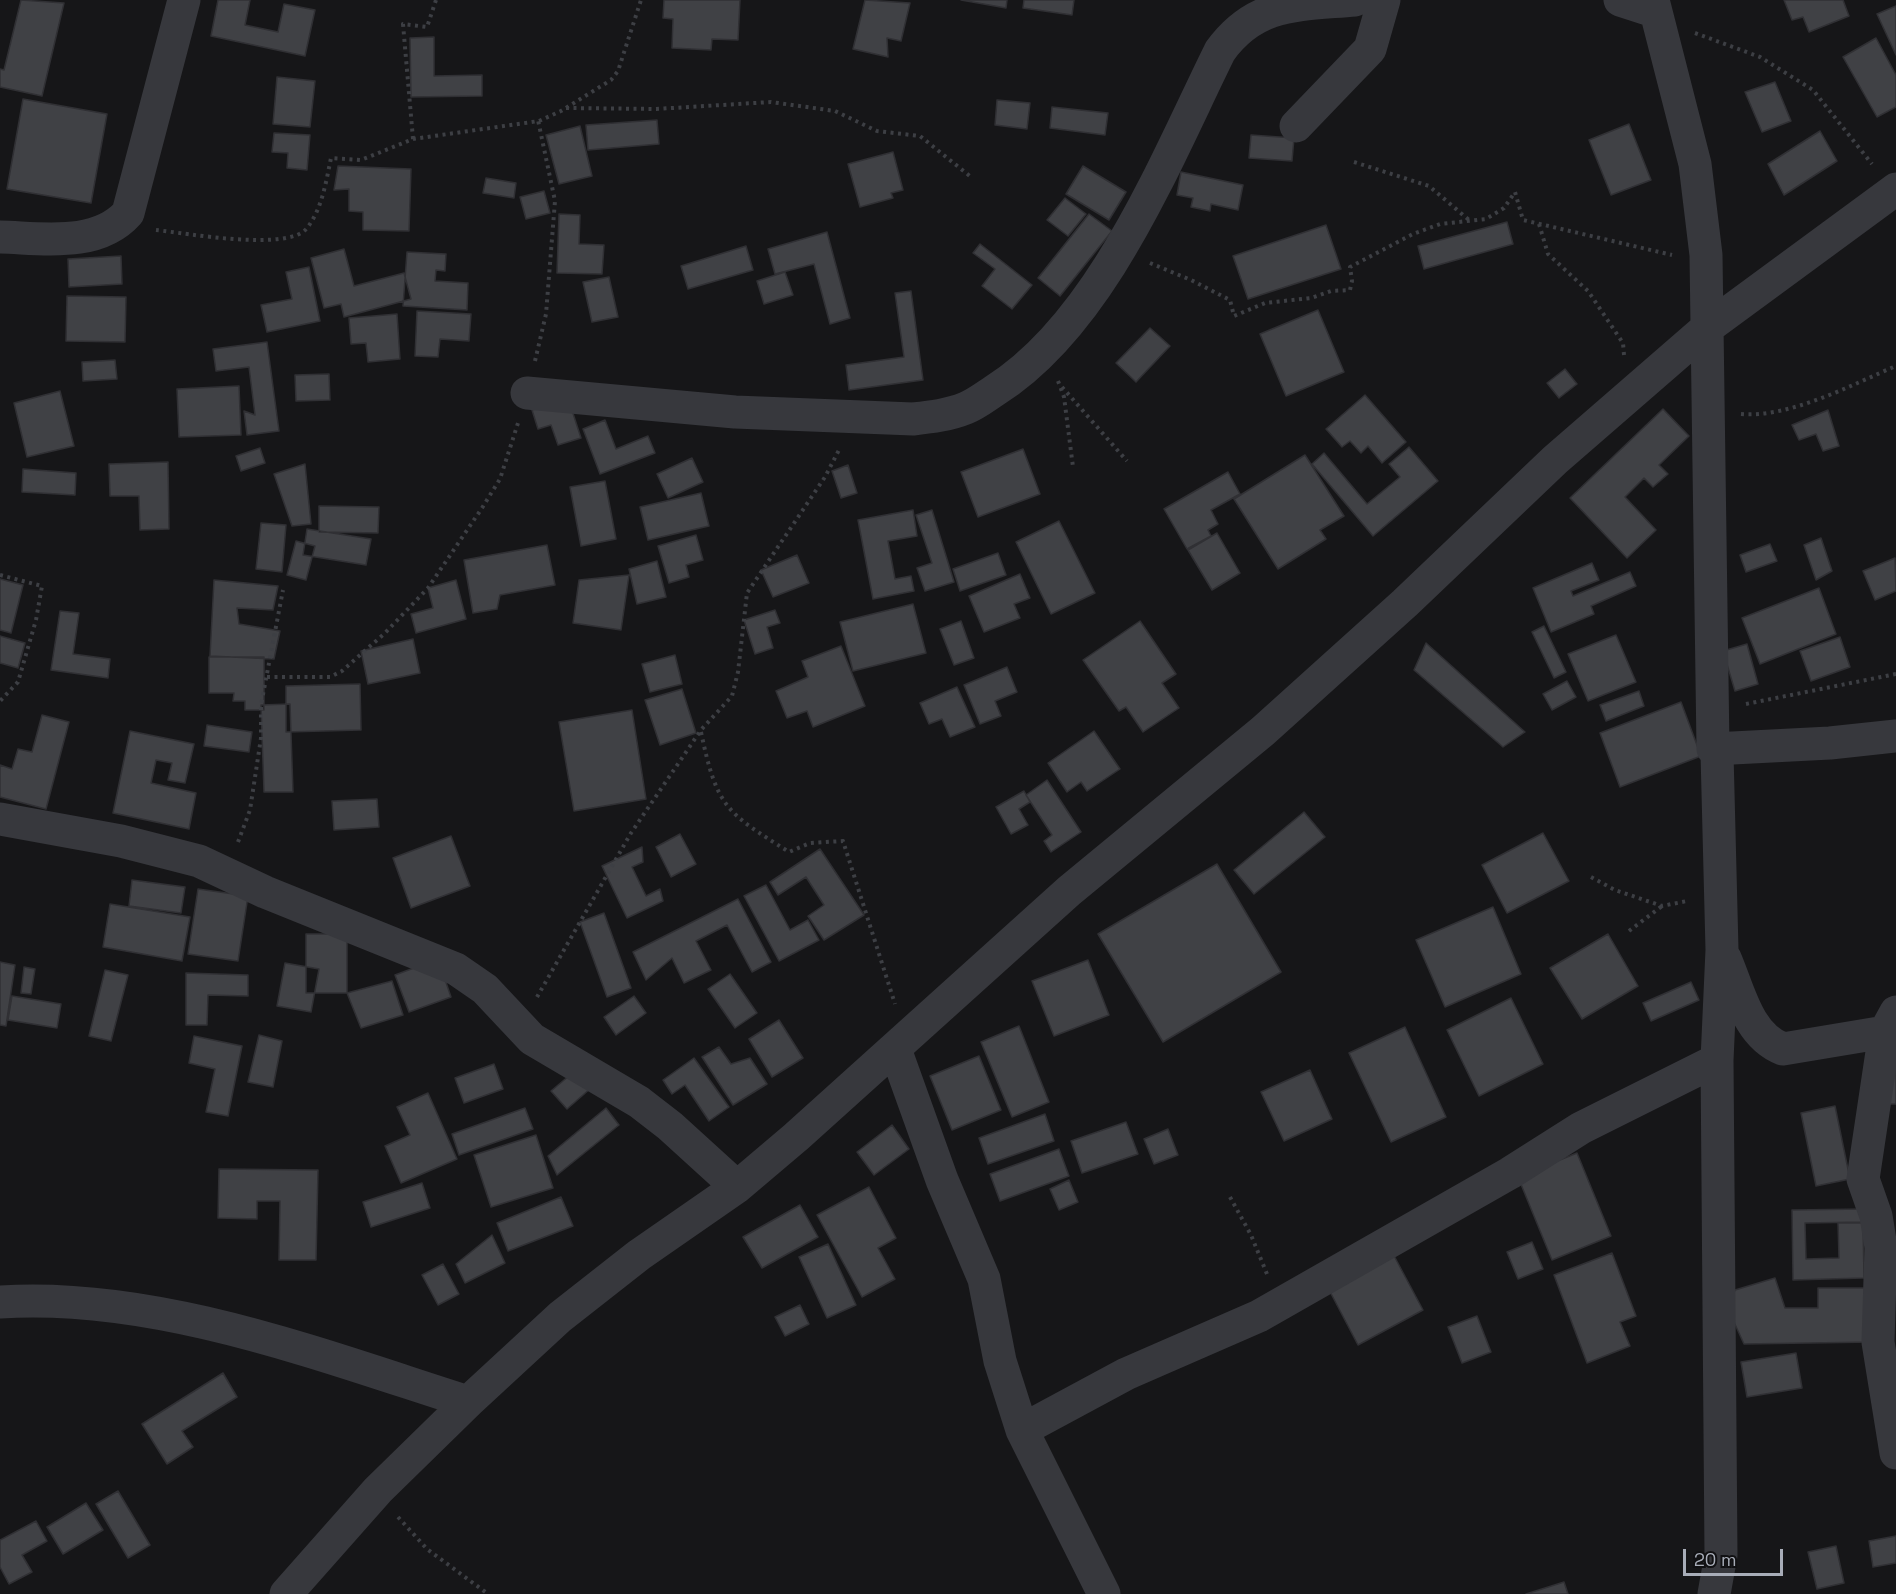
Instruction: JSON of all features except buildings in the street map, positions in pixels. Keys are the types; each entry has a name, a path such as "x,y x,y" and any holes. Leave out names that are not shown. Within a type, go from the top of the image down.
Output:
{"street":[{"path":"0,237 69,238 95,235 117,226 128,213 184,0"},
{"path":"527,393 735,411 913,419 942,415 968,407 1020,375 1047,346 1117,256 1220,51 1256,6 1281,7 1355,0"},
{"path":"1296,126 1370,49 1384,0"},
{"path":"1620,0 1655,14 1692,154 1706,255 1713,749 1717,753 1722,950 1717,1060 1721,1555 1714,1594"},
{"path":"286,1594 378,1490 560,1317 639,1255 737,1187 901,1044 1069,891 1263,731 1405,603 1555,460 1707,328 1894,190"},
{"path":"1713,749 1830,743 1896,736"},
{"path":"0,819 121,841 199,861 456,969 484,988 520,1027 545,1048 647,1108 737,1187"},
{"path":"1722,950 1754,1027 1762,1038 1772,1045 1783,1049 1890,1022 1863,1179 1876,1216 1881,1247 1878,1342 1896,1454"},
{"path":"901,1044 942,1180 984,1280 1000,1361 1022,1431 1104,1594"},
{"path":"1022,1431 1126,1374 1236,1328 1510,1173 1581,1128 1717,1060"},
{"path":"0,1302 39,1300 112,1305 181,1317 323,1355 468,1402"}],"path":[{"path":"413,140 403,24 427,27 436,0"},
{"path":"117,226 271,241 297,236 306,230 322,197 331,158 361,160 413,140 538,120 566,108 611,80 618,71 641,0"},
{"path":"1655,14 1760,57 1813,90 1894,190"},
{"path":"566,108 656,109 771,102 835,111 878,131 920,136 971,177"},
{"path":"267,677 330,676 342,671 385,633 428,588 500,479 527,393 546,314 555,201 538,120"},
{"path":"1354,162 1428,186 1470,220"},
{"path":"1117,256 1149,263 1191,280 1230,300 1234,316 1265,303 1311,298 1331,291 1350,290 1352,281 1350,267 1413,234 1440,224 1486,219 1504,207 1515,192 1523,220 1653,251 1674,255 1706,255"},
{"path":"1539,224 1548,254 1588,291 1623,343 1627,397"},
{"path":"1047,346 1064,397 1073,467"},
{"path":"1709,412 1758,416 1820,398 1896,366"},
{"path":"1059,384 1127,461"},
{"path":"520,1027 631,833 701,730 732,696 738,672 747,593 836,460 842,444 845,416"},
{"path":"0,575 42,586 36,620 18,682 0,701"},
{"path":"227,874 250,810 267,677 283,590"},
{"path":"1713,712 1774,697 1896,674"},
{"path":"701,730 709,769 723,803 736,818 789,852 810,843 843,841 901,1044"},
{"path":"1591,877 1616,890 1662,906"},
{"path":"1629,931 1662,906 1690,900 1721,903"},
{"path":"1230,1197 1251,1235 1276,1306"},
{"path":"378,1490 395,1514 427,1550 488,1594"}]}
